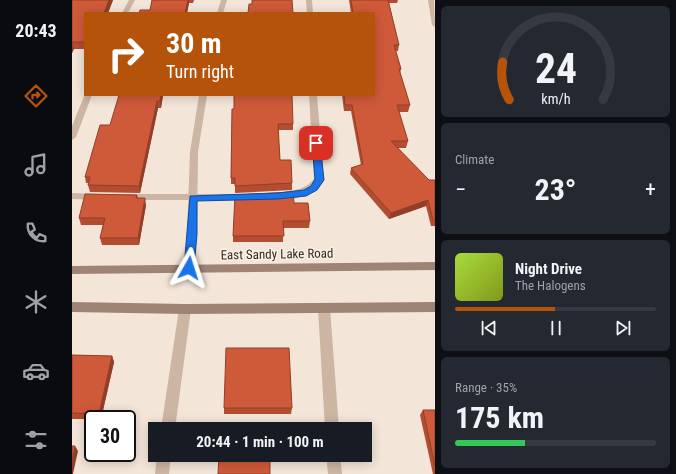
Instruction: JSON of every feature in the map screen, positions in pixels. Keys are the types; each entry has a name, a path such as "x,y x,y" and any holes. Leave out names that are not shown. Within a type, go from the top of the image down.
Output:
{"main road":[{"name":"East Sandy Lake Road","path":"72,270 435,266"},
{"path":"72,307 435,307"}],"street":[{"path":"126,12 132,0"},
{"path":"220,12 224,0"},
{"path":"309,0 310,12"},
{"path":"432,0 435,25"},
{"path":"72,137 88,96"},
{"path":"189,268 192,234 194,152 204,96"},
{"path":"271,196 306,193 314,188 320,180 314,96"},
{"path":"72,196 193,198 255,197"},
{"path":"169,422 185,308"},
{"path":"324,308 332,422"},
{"path":"162,474 163,462"},
{"path":"334,462 335,474"}],"building":[{"path":"72,0 109,0 104,12 84,12 84,42 72,42"},
{"path":"152,0 188,0 185,12 139,12 140,10 150,10"},
{"path":"252,0 292,0 293,12 248,12 249,4 252,4"},
{"path":"351,0 388,0 399,45 394,45 401,69 399,69 410,105 397,105 408,141 391,141 429,180 435,180 435,220 433,220 428,200 391,213 351,168 363,164 352,105 345,105 344,96 375,96 375,12 353,12"},
{"path":"119,96 161,96 160,101 157,101 139,186 88,185 90,177 85,177 100,125 110,125"},
{"path":"234,96 292,96 293,124 278,124 280,160 291,160 292,183 235,186 235,178 231,178 232,109 234,109"},
{"path":"293,192 294,203 308,203 310,221 283,221 284,236 233,236 235,195"},
{"path":"85,194 137,195 136,198 145,198 138,238 100,238 105,218 79,218"},
{"path":"226,348 289,348 292,408 224,408"},
{"path":"72,355 112,356 100,410 84,410 84,413 72,413"},
{"path":"423,410 435,410 435,466"},
{"path":"72,446 75,446 72,461"},
{"path":"219,462 270,462 270,474 218,474"}],"route":[{"path":"189,268 193,198 278,196 306,193 314,188 320,180 316,143"}]}
